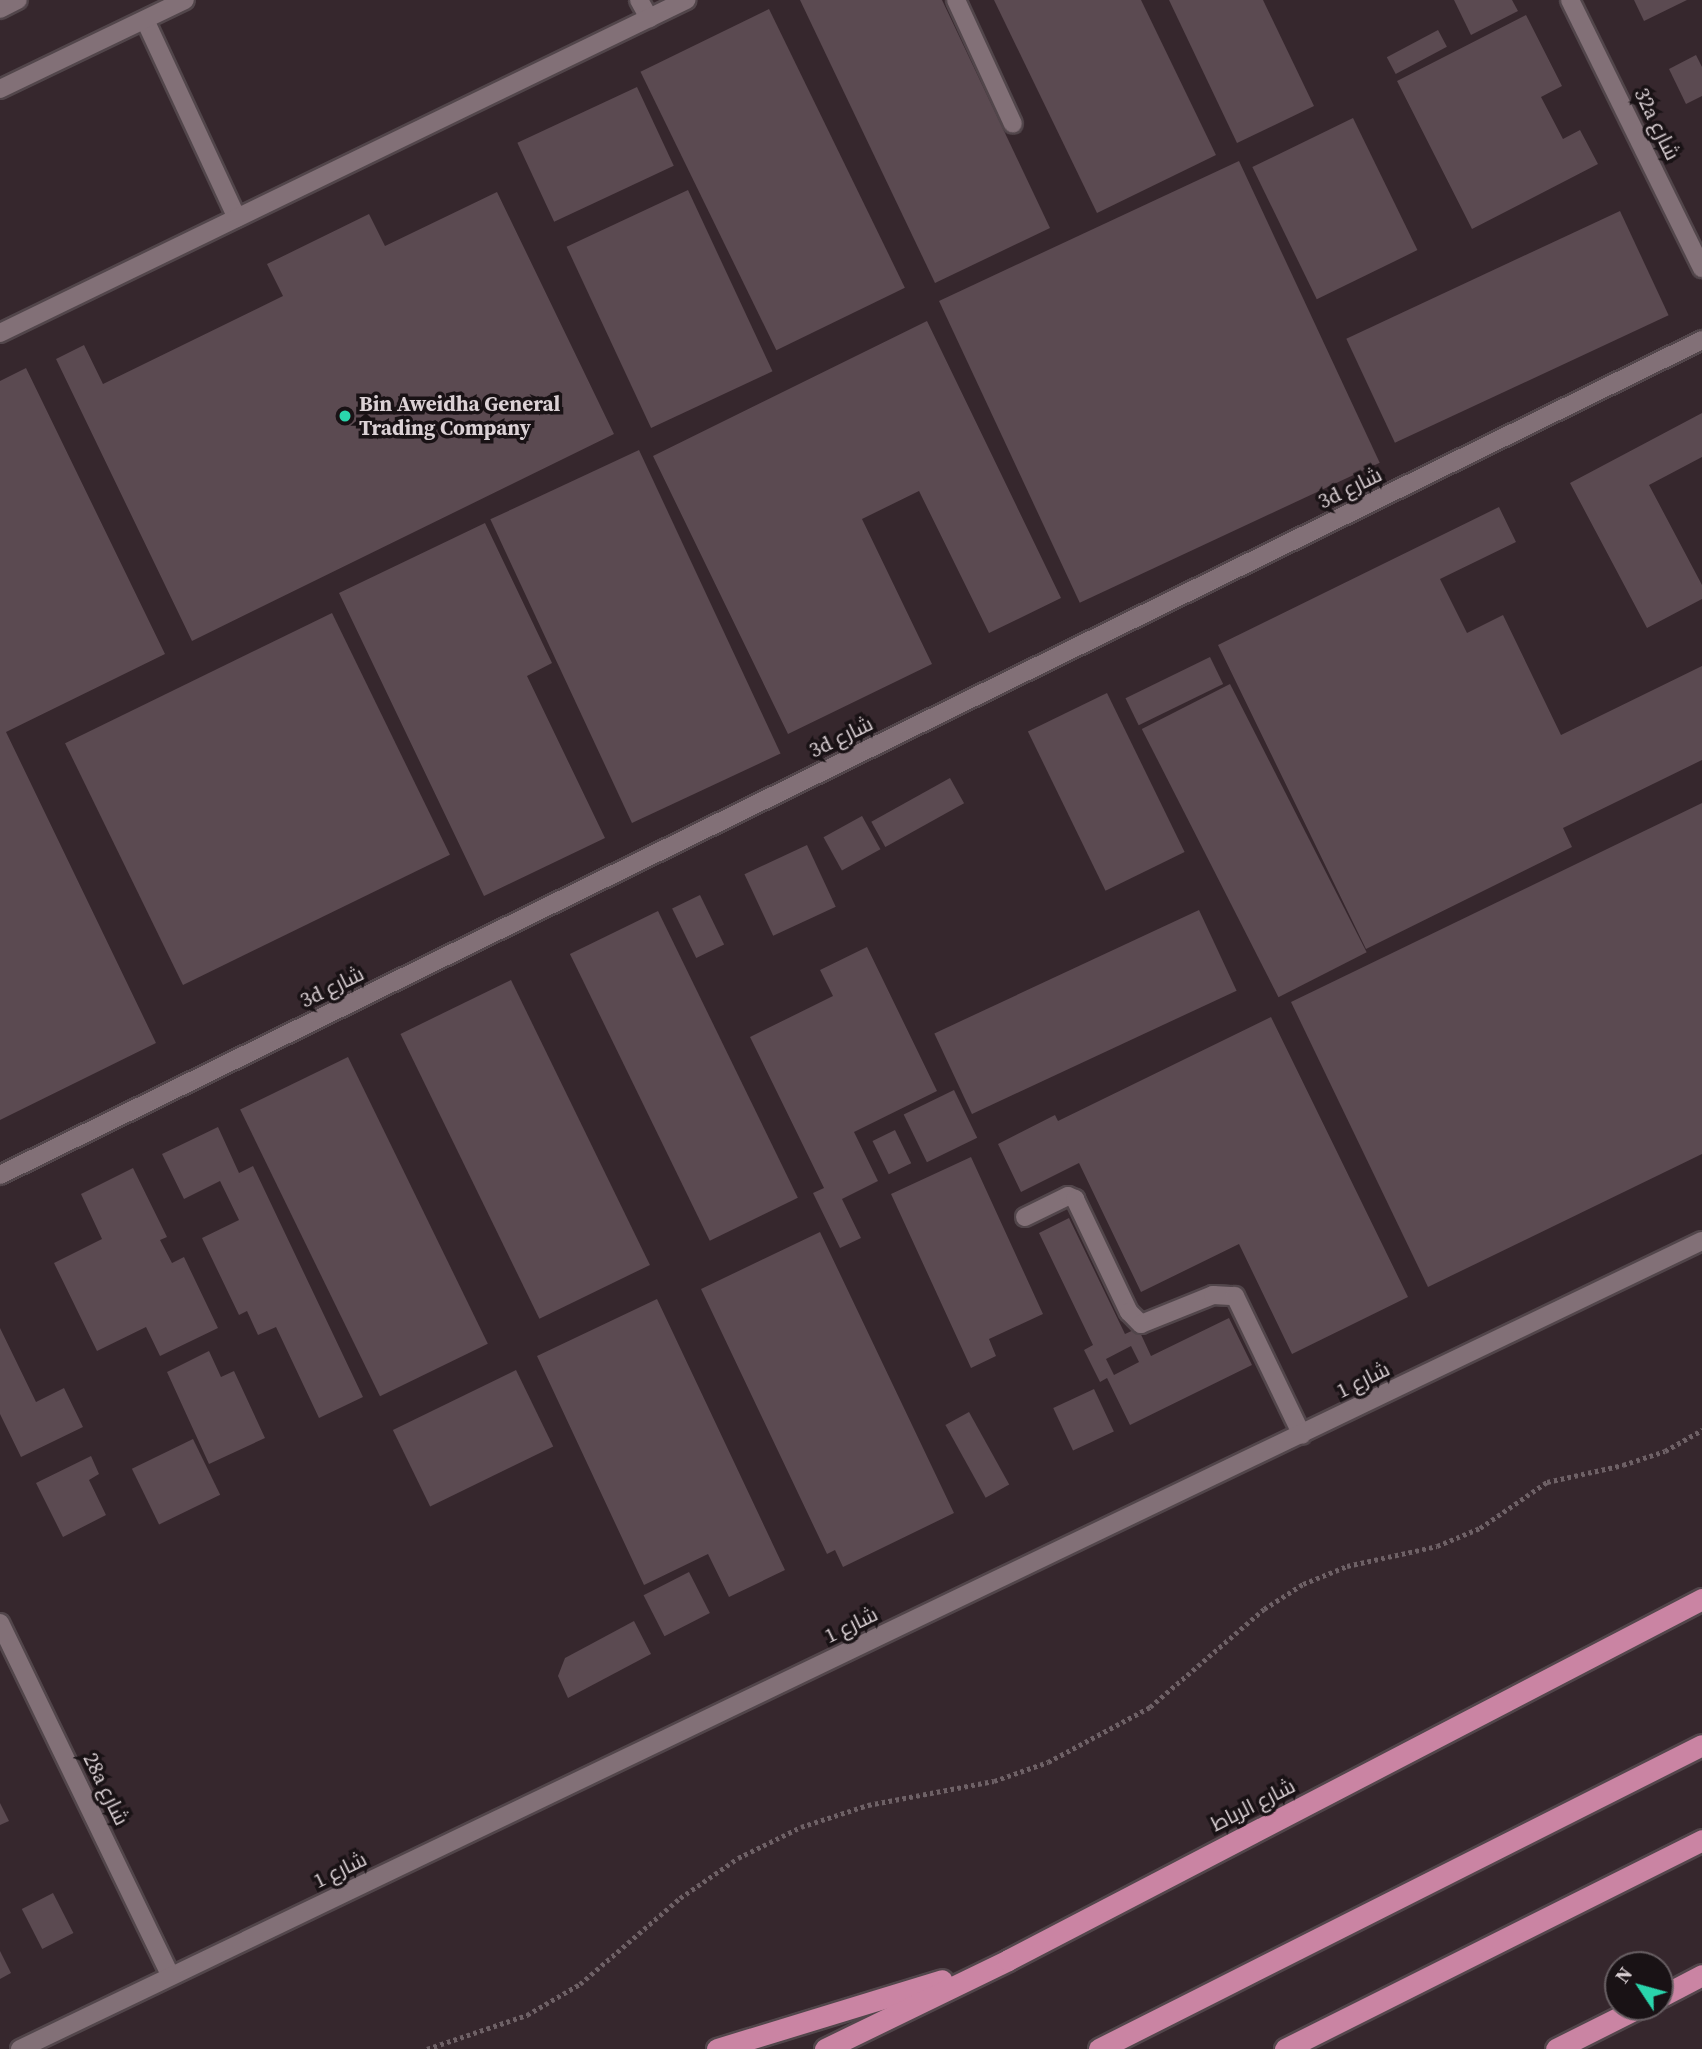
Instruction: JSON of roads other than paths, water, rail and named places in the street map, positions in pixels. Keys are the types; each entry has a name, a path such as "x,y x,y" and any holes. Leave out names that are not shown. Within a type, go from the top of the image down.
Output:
{"highway":[{"name":"شارع الرباط","path":"825,2049 1008,1960 1702,1599"},
{"path":"1099,2049 1702,1745"},
{"path":"1285,2049 1702,1840"},
{"path":"717,2049 1008,1960"},
{"path":"1674,1990 1702,1975"},
{"path":"1556,2049 1612,2021"}],"street":[{"path":"0,9 18,0"},
{"path":"0,89 185,0"},
{"path":"639,0 649,18"},
{"path":"0,333 687,0"},
{"path":"956,0 1013,124"},
{"name":"32a شارع","path":"1570,0 1702,268"},
{"path":"145,20 237,218"},
{"name":"3d شارع","path":"0,1175 1702,340"},
{"path":"1025,1217 1060,1199 1075,1199 1129,1312 1141,1324 1213,1294 1235,1296 1302,1435"},
{"name":"شارع 1","path":"20,2049 1702,1241"},
{"name":"28a شارع","path":"0,1623 171,1976"}],"place":[{"name":"Bin Aweidha General Trading Company","path":"345,416"}]}
